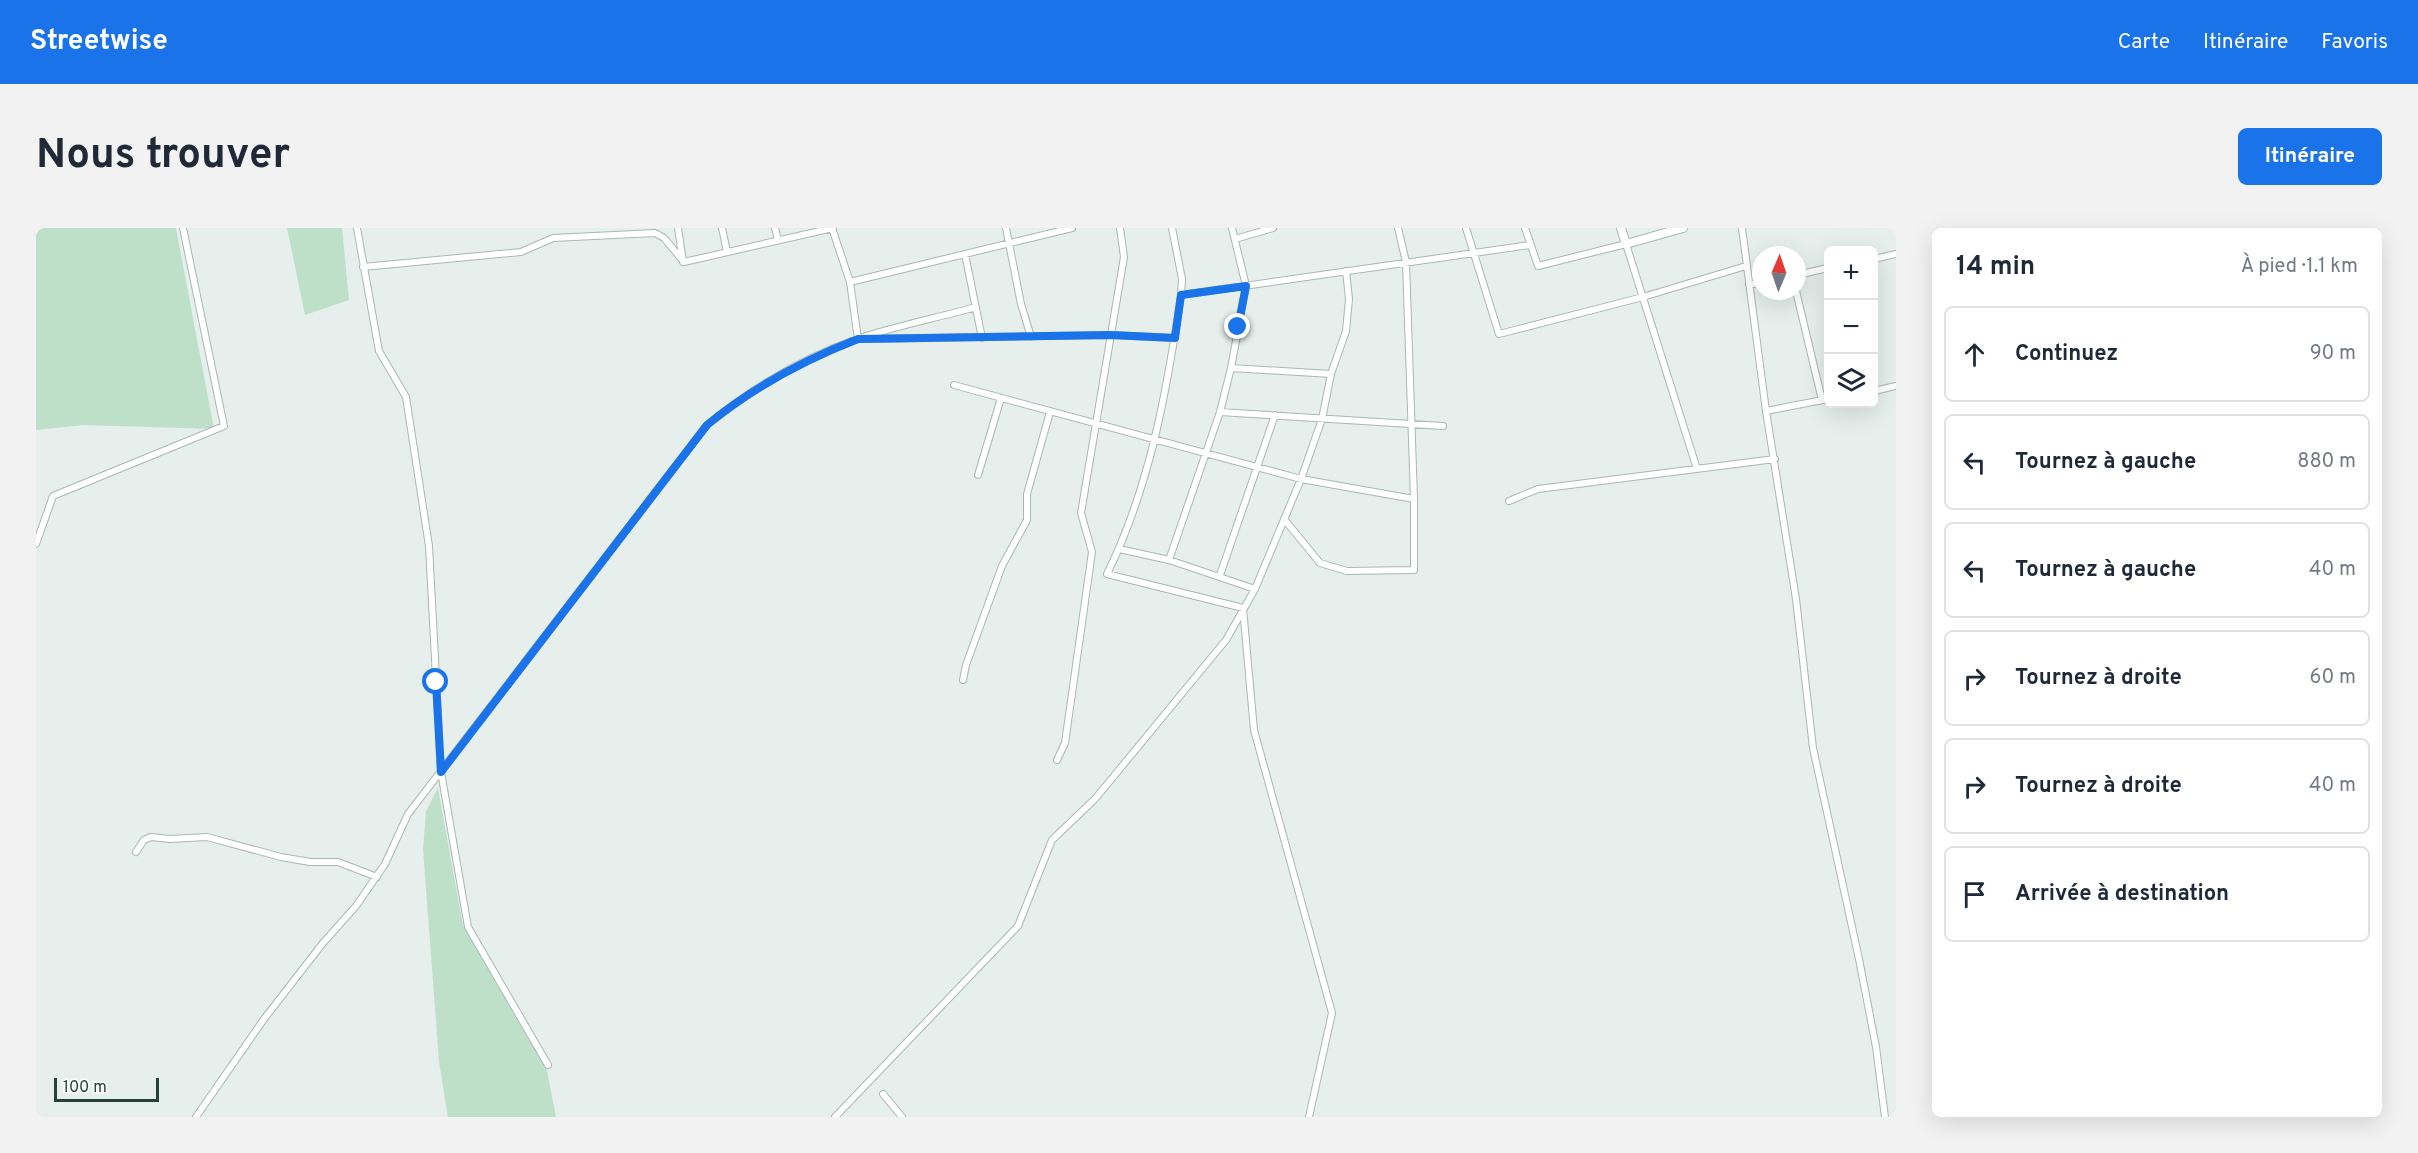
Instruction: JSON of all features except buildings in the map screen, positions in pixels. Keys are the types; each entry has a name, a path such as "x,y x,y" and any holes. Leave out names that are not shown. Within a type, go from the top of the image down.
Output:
{"street":[{"path":"36,544 53,496 224,426 183,228"},
{"path":"357,228 379,351 406,397 429,546 441,772 468,927 548,1065"},
{"path":"678,228 684,262"},
{"path":"722,228 727,252"},
{"path":"775,228 778,240"},
{"path":"684,262 832,228 850,282 858,339"},
{"path":"1006,228 1021,304 1031,337"},
{"path":"850,282 1072,228"},
{"path":"1057,760 1065,743 1089,585 1092,552 1081,513 1124,256 1119,228"},
{"path":"1172,228 1182,279 1175,338 1155,442 1119,549 1107,574 1243,608"},
{"path":"1169,560 1220,412 1231,368 1246,286 1232,228"},
{"path":"1234,239 1273,228"},
{"path":"1284,519 1320,563 1347,571 1414,570 1407,262 1398,228"},
{"path":"1467,228 1499,334 1643,297 1746,266"},
{"path":"1525,228 1538,266 1626,244 1656,232 1683,228"},
{"path":"1621,228 1697,469"},
{"path":"1742,228 1766,411 1797,599 1813,748 1859,959 1876,1047 1885,1117"},
{"path":"363,267 521,252 553,238 655,233 663,238 684,262"},
{"path":"1181,295 1530,245"},
{"path":"965,254 982,338"},
{"path":"1878,258 1896,254"},
{"path":"1806,273 1824,269"},
{"path":"835,1117 1018,926 1052,840 1095,799 1226,640 1255,589 1301,479 1322,419 1331,374 1346,331 1349,299 1346,271"},
{"path":"1798,300 1824,396"},
{"path":"196,1117 264,1019 377,877 408,814 707,425 739,399 804,363 858,339 976,307"},
{"path":"858,339 1111,335 1175,338"},
{"path":"1231,368 1331,374"},
{"path":"954,386 1155,442 1301,479 1414,499"},
{"path":"1878,390 1896,386"},
{"path":"978,475 1001,398"},
{"path":"1766,411 1824,400"},
{"path":"963,680 966,665 1002,566 1027,520 1028,494 1050,412"},
{"path":"1220,412 1443,426"},
{"path":"1220,575 1275,415"},
{"path":"1509,501 1538,489 1775,459"},
{"path":"1119,549 1169,560 1220,575 1255,589"},
{"path":"1243,608 1254,730 1332,1013 1309,1117"},
{"path":"136,852 144,840 151,837 207,837 281,857 310,862 338,862 377,877"},
{"path":"883,1094 902,1117"}],"green space":[{"path":"36,228 176,228 214,429 84,425 36,430"},
{"path":"287,228 342,228 349,300 305,315"},
{"path":"438,788 463,926 547,1071 556,1117 448,1117 439,1062 423,849 426,811"}],"route":[{"path":"436,682 441,772 707,425 739,399 831,349 858,339 1111,335 1175,338 1181,295 1246,286 1238,327"}]}
